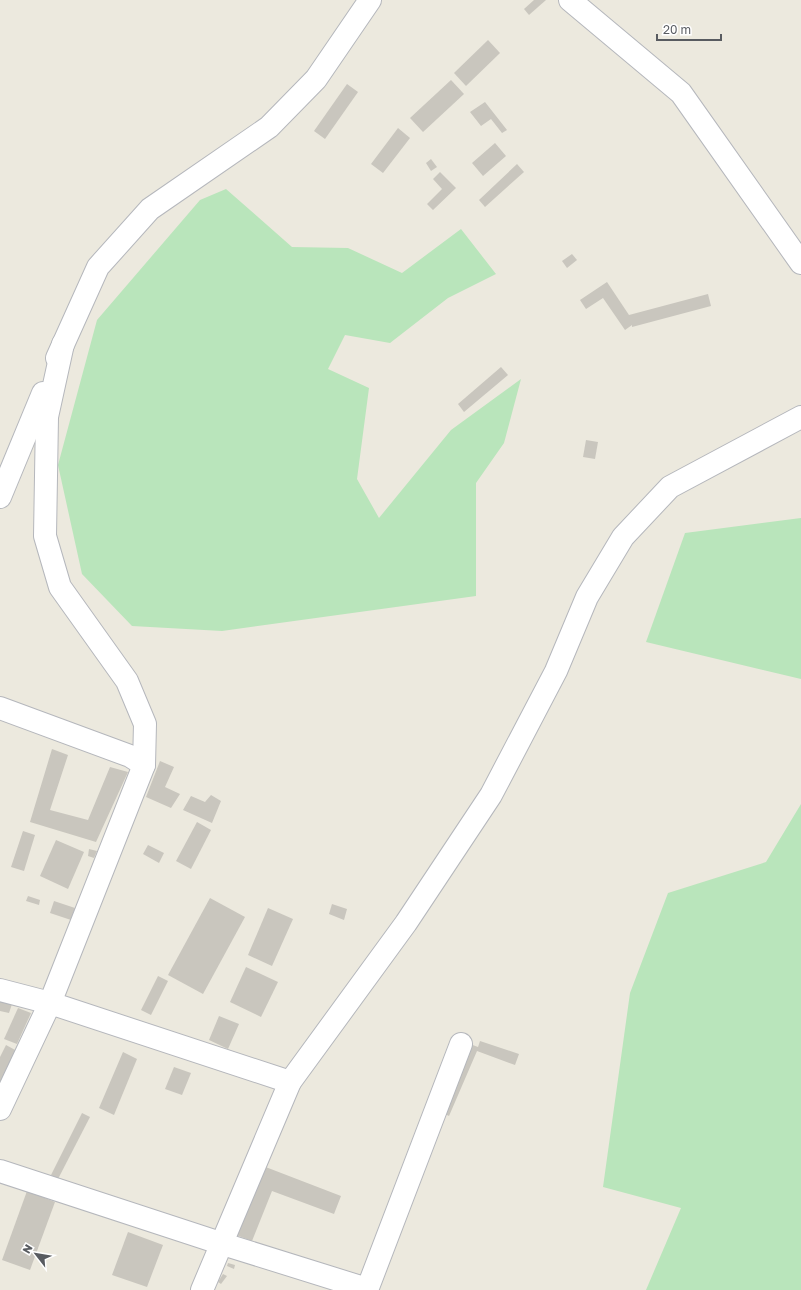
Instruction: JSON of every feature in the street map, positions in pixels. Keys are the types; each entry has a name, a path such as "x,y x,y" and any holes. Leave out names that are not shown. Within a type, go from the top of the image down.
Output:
{"street":[{"path":"0,497 63,344 98,267 150,209 269,127 316,79 370,0"},
{"path":"570,0 681,93 801,263"},
{"path":"0,1109 50,1003 144,765 145,724 127,681 60,587 46,536 47,417 63,344"},
{"path":"202,1290 290,1082 406,923 491,795 556,671 587,597 623,537 670,487 801,417"},
{"path":"0,708 130,756 144,765"},
{"path":"0,990 50,1003 290,1082"},
{"path":"0,1171 367,1290 461,1044"}],"green space":[{"path":"226,189 292,247 348,248 402,273 461,229 496,274 448,298 390,343 345,335 328,369 369,388 357,479 379,518 451,430 521,379 504,443 476,483 476,596 222,631 132,626 82,574 58,465 97,320 200,200"},
{"path":"801,518 801,679 646,642 685,533"},
{"path":"801,804 801,1290 646,1290 681,1208 603,1187 630,993 668,893 766,862"}],"building":[{"path":"534,0 546,0 529,15 524,9"},
{"path":"488,40 500,53 466,86 454,73"},
{"path":"451,80 464,94 423,132 410,118"},
{"path":"347,84 358,92 325,139 314,131"},
{"path":"485,102 507,130 502,133 491,119 481,126 470,112"},
{"path":"398,128 410,138 383,173 371,164"},
{"path":"495,143 506,156 483,176 472,163"},
{"path":"431,159 437,167 431,171 426,163"},
{"path":"517,164 524,172 485,207 479,200"},
{"path":"440,172 456,188 433,210 427,204 442,189 433,179"},
{"path":"572,254 577,260 567,268 562,261"},
{"path":"607,282 629,315 708,294 711,306 632,327 632,325 625,330 603,298 586,309 580,300"},
{"path":"501,367 508,375 464,412 458,404"},
{"path":"586,440 598,442 595,459 583,457"},
{"path":"52,749 68,755 50,810 88,820 110,767 128,772 96,842 30,822"},
{"path":"160,761 174,767 165,787 180,794 171,808 146,797"},
{"path":"211,795 221,801 212,823 183,810 191,796 205,802"},
{"path":"197,822 211,830 191,869 176,861"},
{"path":"23,831 35,835 24,871 11,867"},
{"path":"56,840 84,852 68,889 40,876"},
{"path":"148,845 164,853 159,863 143,854"},
{"path":"89,849 97,851 94,858 88,856"},
{"path":"28,896 40,900 39,905 26,901"},
{"path":"210,898 245,917 203,994 168,975"},
{"path":"54,901 75,908 71,920 50,913"},
{"path":"332,904 347,909 344,920 329,914"},
{"path":"268,908 293,919 272,966 248,955"},
{"path":"246,967 278,982 261,1017 230,1002"},
{"path":"158,976 168,981 151,1015 141,1010"},
{"path":"0,1000 12,1004 9,1013 0,1011"},
{"path":"18,1008 31,1013 17,1044 4,1039"},
{"path":"219,1016 239,1024 228,1049 209,1040"},
{"path":"480,1041 519,1054 515,1065 477,1051 449,1116 441,1112 470,1044 478,1047"},
{"path":"6,1045 17,1051 0,1087 0,1057"},
{"path":"123,1052 137,1059 114,1115 99,1108"},
{"path":"174,1067 191,1073 182,1095 165,1089"},
{"path":"82,1113 90,1117 58,1179 51,1175"},
{"path":"263,1166 341,1196 334,1214 272,1191 252,1241 236,1235"},
{"path":"27,1191 55,1202 30,1270 2,1260"},
{"path":"128,1232 163,1245 147,1287 112,1275"},
{"path":"228,1263 235,1265 234,1269 227,1266"},
{"path":"223,1274 227,1276 221,1284 218,1282"}]}
